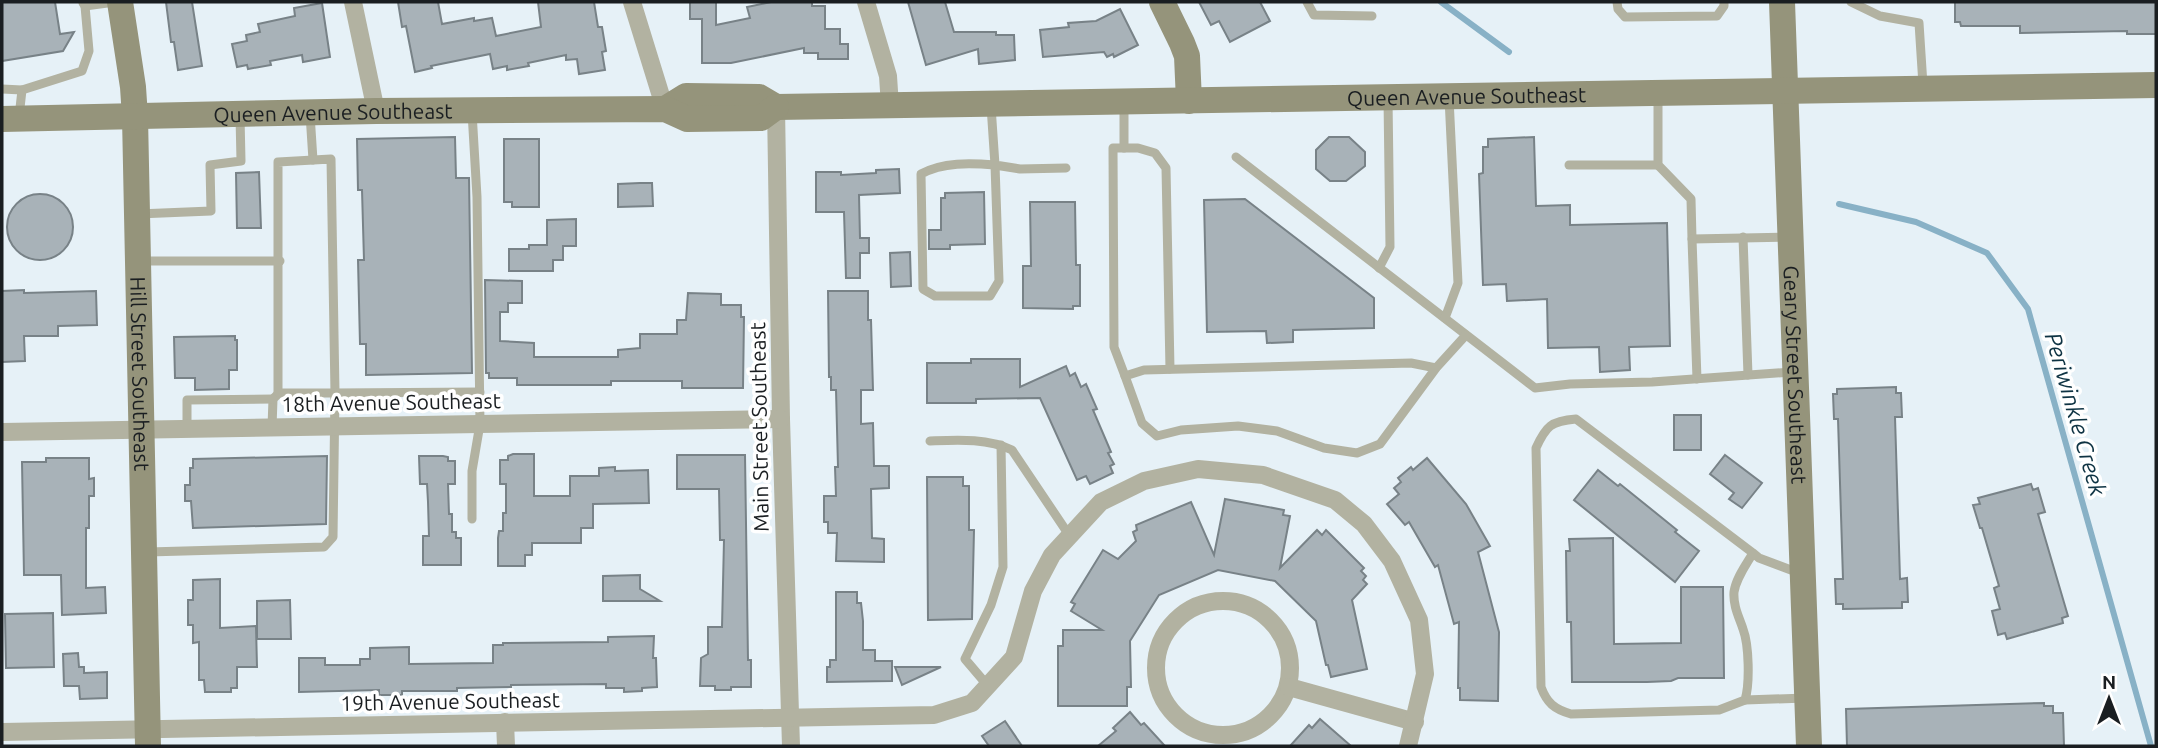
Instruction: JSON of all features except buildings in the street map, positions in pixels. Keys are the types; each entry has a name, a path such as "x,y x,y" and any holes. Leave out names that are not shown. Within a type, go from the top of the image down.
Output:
{"main road":[{"name":"Hill Street Southeast","path":"117,2 133,87 135,117 148,738"},
{"path":"1162,2 1186,56 1189,101"},
{"name":"Geary Street Southeast","path":"1782,2 1783,90 1809,746"},
{"name":"Queen Avenue Southeast","path":"10,119 665,108 686,96 759,97 776,107 2156,85"}],"street":[{"path":"353,2 376,111"},
{"path":"632,2 665,108"},
{"path":"866,2 888,76 890,106"},
{"name":"Main Street Southeast","path":"776,107 780,419 790,746"},
{"name":"18th Avenue Southeast","path":"2,432 780,419"},
{"name":"19th Avenue Southeast","path":"2,732 148,738 505,722 934,715 972,703 1014,657 1033,591 1052,555 1101,502 1144,481 1198,469 1263,475 1335,500 1364,524 1392,561 1419,620 1425,674 1408,746"},
{"path":"1227,600 1247,605 1256,608 1279,628 1291,656 1289,687 1275,713 1250,731 1220,736 1190,728 1168,708 1156,680 1158,649 1172,623 1197,605 1227,600"},
{"path":"1289,687 1415,722"},
{"path":"505,722 506,746"}],"lane":[{"path":"2,89 22,90 82,71 89,51 84,4 117,2"},
{"path":"1307,2 1314,15 1371,16"},
{"path":"1617,2 1618,9 1625,18 1717,16 1724,2"},
{"path":"1851,2 1880,16 1919,23 1924,88"},
{"path":"10,119 22,90"},
{"path":"1658,93 1658,165 1691,199 1697,379"},
{"path":"1445,318 1458,283 1449,97"},
{"path":"1380,268 1390,247 1388,98"},
{"path":"1124,102 1124,148"},
{"path":"991,104 995,165 999,281 990,296 935,296 923,289 920,174 933,168 972,163 995,165 1020,169 1066,168"},
{"path":"472,110 477,197 480,392 480,424 472,471 472,519"},
{"path":"310,113 313,160"},
{"path":"138,214 211,211 210,165 241,162 240,114"},
{"path":"1170,369 1166,169 1155,153 1138,148 1113,148 1114,347 1142,423 1157,436 1181,430 1238,426 1277,431 1324,448 1357,453 1380,444 1436,368 1466,335"},
{"path":"1236,157 1535,388 1795,372"},
{"path":"144,552 324,547 333,537 337,426 331,159 278,162 276,396 272,427"},
{"path":"1569,165 1658,165"},
{"path":"1743,237 1748,375"},
{"path":"1692,239 1790,237"},
{"path":"138,261 279,261"},
{"path":"1125,376 1144,369 1411,363 1436,368"},
{"path":"187,428 187,400 335,393 480,392"},
{"path":"1803,575 1759,558 1576,419 1557,421 1543,432 1536,448 1541,687 1547,702 1571,714 1719,710 1745,700 1808,698"},
{"path":"930,441 964,440 1001,445 1012,450 1069,535"},
{"path":"988,686 965,659 991,605 1003,567 1001,445"},
{"path":"1745,700 1748,688 1744,632 1736,612 1734,593 1737,581 1753,553"}],"waterway":[{"name":"Periwinkle Creek","path":"1441,2 1509,52"},
{"name":"Periwinkle Creek","path":"1839,204 1916,222 1987,253 2028,309 2151,746"}]}
